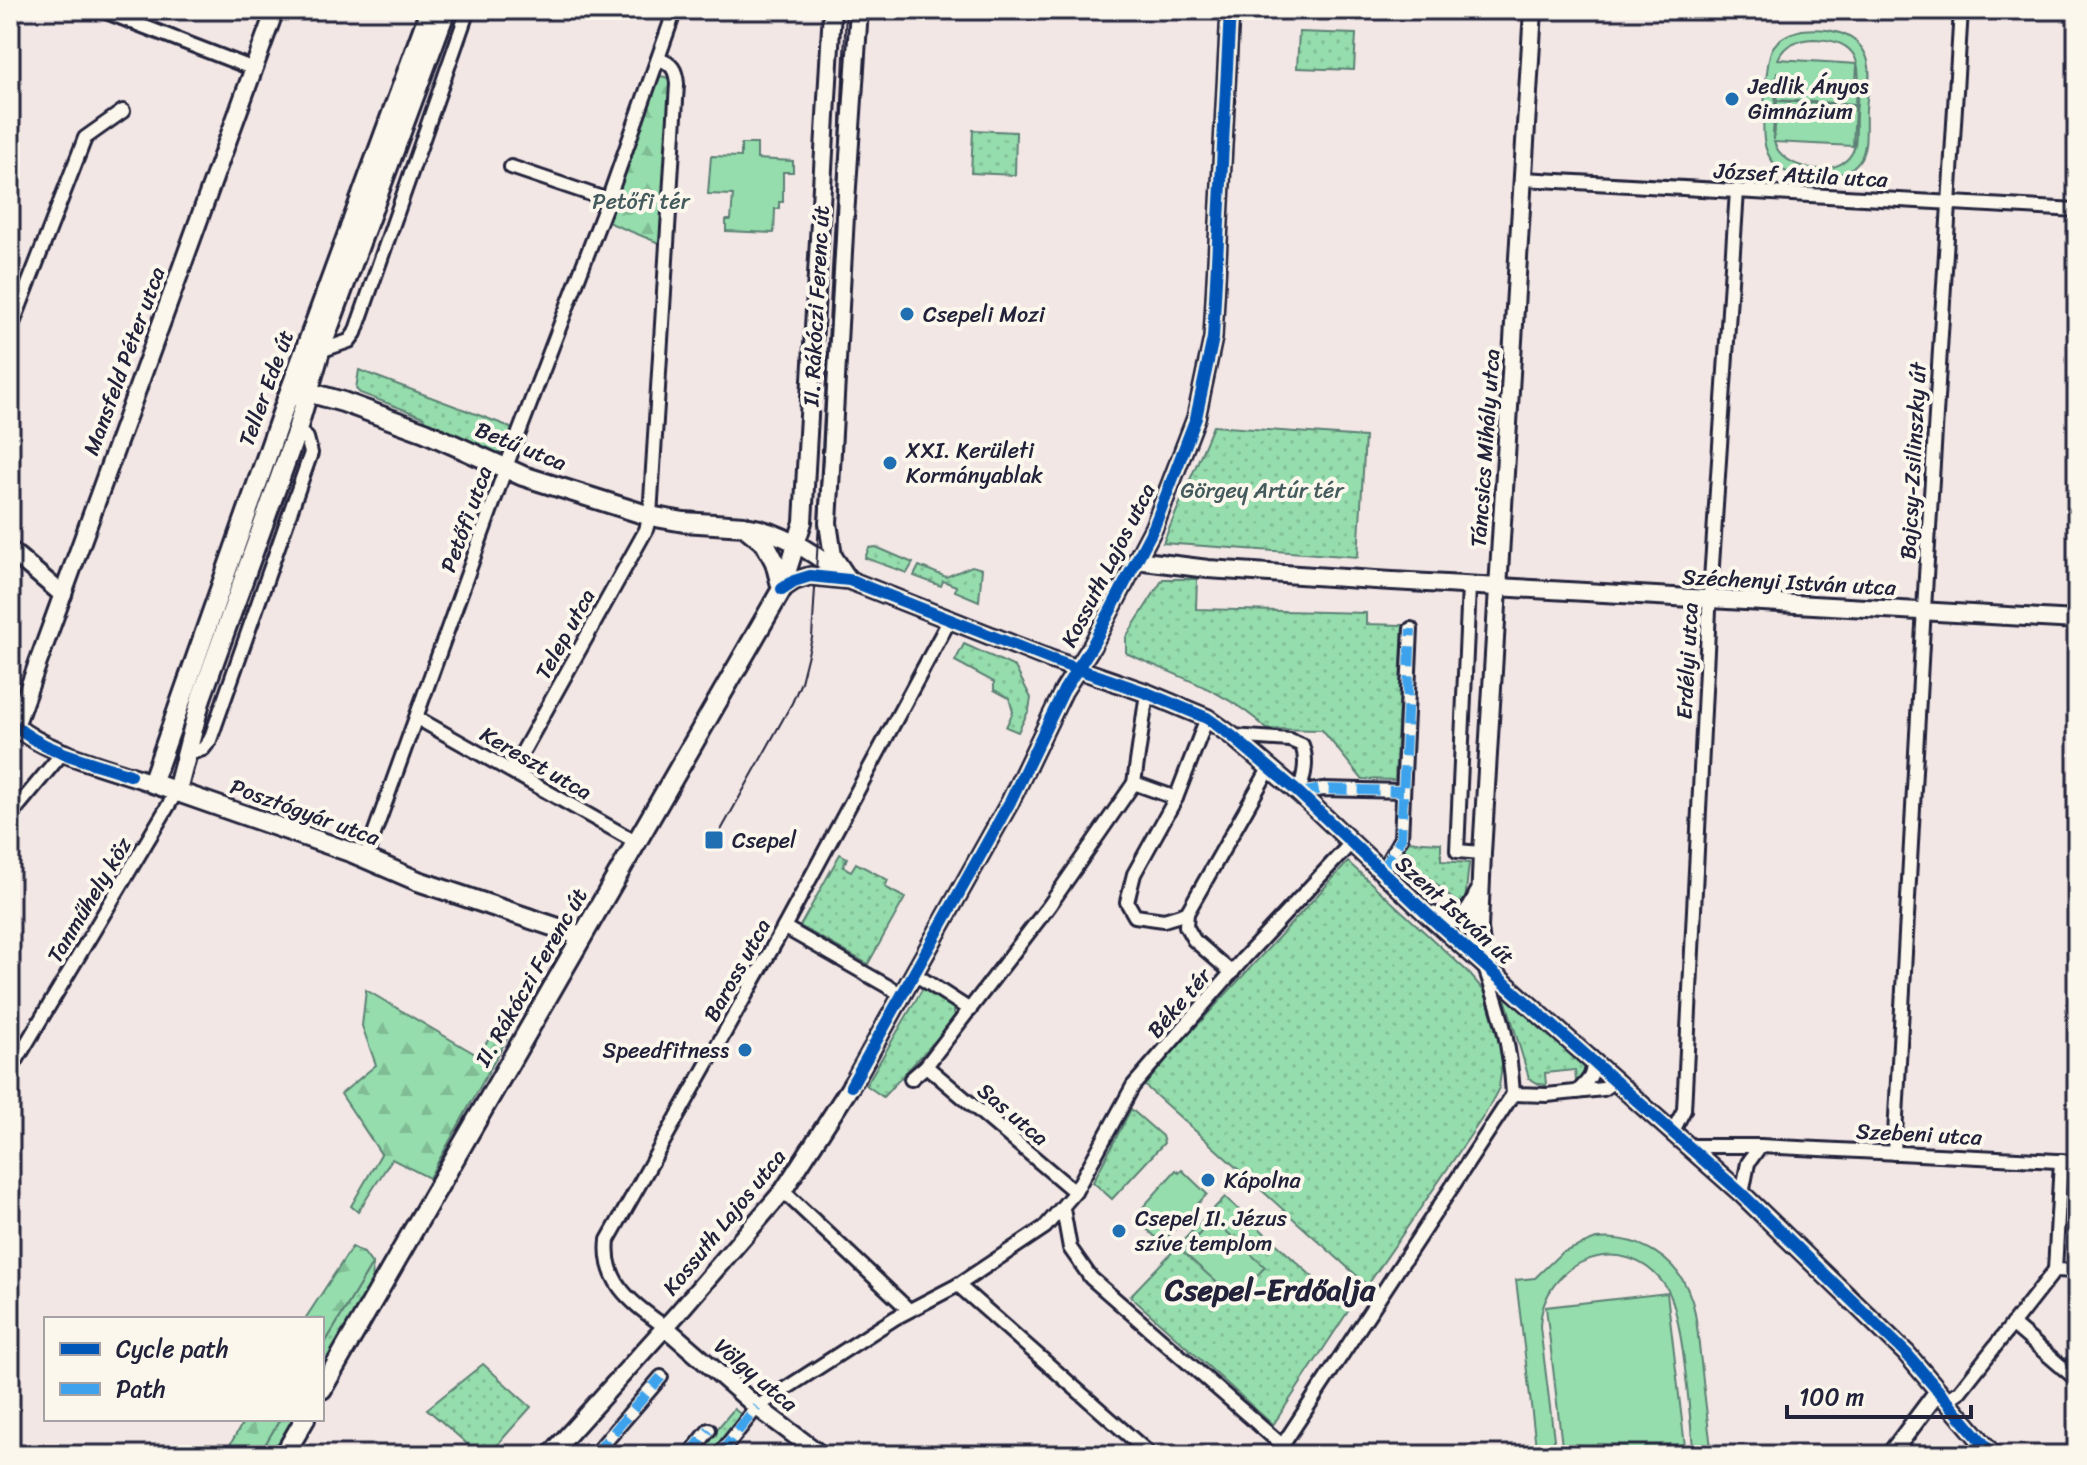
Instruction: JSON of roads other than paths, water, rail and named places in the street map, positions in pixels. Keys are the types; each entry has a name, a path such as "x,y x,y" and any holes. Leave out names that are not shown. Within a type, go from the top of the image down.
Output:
{"main road":[{"name":"Teller Ede út","path":"152,783 287,399 430,10"},
{"name":"Teller Ede út","path":"177,791 201,698 297,430 320,351 446,10"},
{"path":"287,399 308,392"},
{"name":"Betű utca","path":"308,392 425,432 505,469 650,516 744,526"},
{"path":"744,526 765,543 775,562 782,589"},
{"name":"II. Rákóczi Ferenc út","path":"324,1386 782,589"},
{"name":"Posztógyár utca","path":"152,783 418,881 582,936"},
{"path":"284,1455 304,1421"}],"street":[{"path":"101,10 254,69"},
{"name":"Mansfeld Péter utca","path":"15,726 275,10"},
{"name":"Teller Ede út","path":"320,351 349,341 355,333 468,10"},
{"name":"Petőfi utca","path":"365,859 675,10"},
{"name":"II. Rákóczi Ferenc út","path":"782,589 804,549 804,502 832,10"},
{"name":"II. Rákóczi Ferenc út","path":"804,549 829,535 859,10"},
{"name":"Kossuth Lajos utca","path":"550,1455 783,1191 854,1081 1010,802 1064,690 1154,527 1185,450 1207,372 1213,338 1230,10"},
{"name":"Táncsics Mihály utca","path":"1483,962 1479,928 1482,853 1533,10"},
{"name":"Bajcsy-Zsilinszky út","path":"1894,1153 1961,10"},
{"path":"650,516 677,84 672,65 658,59"},
{"path":"10,331 85,138 123,111"},
{"path":"511,167 608,200"},
{"name":"József Attila utca","path":"1523,179 2077,210"},
{"name":"Erdélyi utca","path":"1673,1131 1684,1110 1710,600 1737,191"},
{"path":"771,531 790,524 804,502"},
{"name":"Telep utca","path":"512,771 646,530 650,516"},
{"name":"Betű utca","path":"744,526 771,531 804,549"},
{"path":"829,535 833,556 849,580"},
{"name":"Szent István út","path":"804,549 849,580 1147,693 1207,718 1232,736 1742,1194 1906,1353 1993,1455"},
{"path":"10,550 63,595"},
{"path":"1136,560 1208,569 1499,587"},
{"name":"Szent István út","path":"782,589 810,576 849,580"},
{"path":"1469,586 1457,851 1482,853"},
{"name":"Széchenyi István utca","path":"1499,587 2077,620"},
{"name":"Baross utca","path":"665,1327 628,1298 614,1280 608,1265 608,1240 784,927 950,619"},
{"path":"1382,871 1401,838 1411,629"},
{"path":"911,1079 926,1066 1049,906 1134,783 1147,693"},
{"name":"Kereszt utca","path":"417,718 636,842"},
{"path":"1187,913 1164,920 1144,918 1135,916 1127,906 1134,874 1176,798 1207,718"},
{"name":"Posztógyár utca","path":"15,726 24,734 64,751 152,783"},
{"path":"1232,736 1290,740 1302,745 1306,755 1305,773 1299,793 1323,789 1403,791"},
{"path":"10,816 64,751"},
{"path":"1232,973 1194,940 1186,926 1187,913 1270,767"},
{"path":"1134,783 1176,798"},
{"name":"Tanműhely köz","path":"10,1071 177,791"},
{"name":"Béke tér","path":"719,1455 757,1407 909,1310 958,1285 1035,1236 1063,1209 1133,1086 1351,843"},
{"path":"1427,914 1444,920 1460,919 1471,910 1481,889"},
{"path":"784,927 901,994"},
{"path":"1063,1209 1070,1248 1091,1278 1279,1450 1513,1094 1505,1025 1483,962"},
{"path":"913,973 970,1010"},
{"path":"1577,1092 1589,1080 1594,1069 1591,1057"},
{"name":"Sas utca","path":"926,1066 1075,1192"},
{"path":"1513,1094 1547,1095 1603,1089 1616,1080"},
{"name":"Szebeni utca","path":"1689,1146 1760,1146 2077,1162"},
{"path":"1742,1194 1748,1163 1760,1146"},
{"path":"1890,1455 1942,1396 1960,1391 2055,1270 2061,1161"},
{"path":"783,1191 909,1310"},
{"path":"2055,1270 2077,1271"},
{"path":"958,1285 1151,1455"},
{"path":"2012,1324 2077,1380"},
{"name":"Völgy utca","path":"665,1327 757,1407 821,1455"},
{"path":"594,1455 661,1377"},
{"path":"689,1455 709,1430"}],"tram line":[{"path":"715,841 792,703 801,682 812,638 846,10"}],"place":[{"name":"Jedlik Ányos Gimnázium","path":"1732,99"},
{"name":"Csepeli Mozi","path":"907,314"},
{"name":"XXI. Kerületi Kormányablak","path":"890,463"},
{"name":"Csepel","path":"714,840"},
{"name":"Speedfitness","path":"745,1050"},
{"name":"Kápolna","path":"1208,1180"},
{"name":"Csepel II. Jézus szíve templom","path":"1119,1231"}],"district":[{"name":"Csepel-Erdőalja","path":"1270,1290"}],"park label":[{"name":"Petőfi tér","path":"641,201"},
{"name":"Görgey Artúr tér","path":"1262,490"}]}
